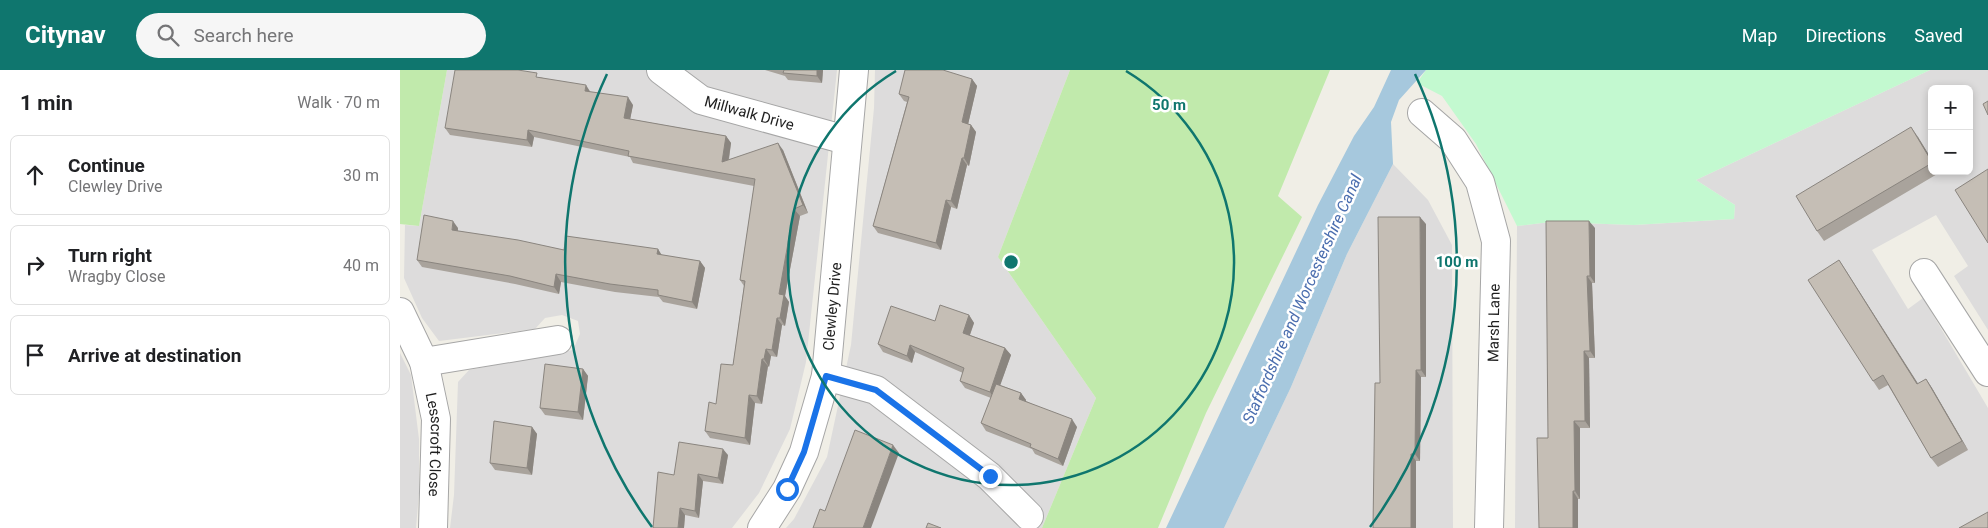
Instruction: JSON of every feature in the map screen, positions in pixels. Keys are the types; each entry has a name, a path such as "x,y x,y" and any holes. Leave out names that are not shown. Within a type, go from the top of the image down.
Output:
{"street":[{"name":"Millwalk Drive","path":"661,70 701,100 846,140"},
{"name":"Clewley Drive","path":"762,528 787,489 804,452 826,376 846,140 854,70"},
{"name":"Marsh Lane","path":"1422,113 1453,140 1480,182 1496,241 1489,528"},
{"path":"1924,273 1988,372"},
{"name":"Lesscroft Close","path":"400,312 424,362 436,419 433,528"},
{"path":"424,362 558,340"},
{"path":"826,376 876,390 990,476 1029,516"}],"shaded area":[{"path":"447,70 837,70 806,362 790,429 759,493 732,528 450,528 454,495 458,382 469,370 573,350 580,334 578,321 562,315 545,318 535,329 439,341 422,318 404,278 405,225 419,226"},
{"path":"875,70 1070,70 998,257 1096,398 1042,528 786,528 794,519 827,457 851,345 874,108"},
{"path":"1930,70 1988,70 1988,330 1954,276 1968,266 1936,215 1872,250 1908,309 1923,298 1988,408 1988,528 1515,528 1517,226 1550,222 1634,225 1734,219 1735,205 1696,180"},
{"path":"1393,164 1428,200 1452,245 1453,528 1224,528 1291,387 1347,254"},
{"path":"400,353 411,375 419,439 419,493 416,528 400,528"}],"green space":[{"path":"400,70 447,70 419,226 400,224"},
{"path":"1070,70 1330,70 1278,196 1302,217 1206,413 1158,528 1042,528 1096,398 998,257"},
{"path":"1426,70 1930,70 1696,180 1735,205 1734,219 1634,225 1550,222 1517,226 1476,144 1442,96 1417,83"}],"water":[{"name":"Staffordshire and Worcestershire Canal","path":"1391,70 1426,70 1399,100 1391,122 1393,164 1347,254 1291,387 1224,528 1166,528 1318,205 1354,136 1374,107"}],"building":[{"path":"455,70 518,70 537,73 536,77 586,85 585,91 628,97 624,118 726,136 722,162 778,143 803,205 794,209 779,294 784,295 780,318 777,318 772,350 766,349 764,359 762,359 757,396 749,395 745,438 705,431 709,402 716,404 721,364 733,365 745,281 740,280 755,179 628,156 629,151 528,130 527,140 445,128"},
{"path":"784,70 817,70 817,76 783,73"},
{"path":"905,70 943,70 972,79 962,122 971,125 964,158 962,158 951,201 946,200 936,243 873,226 909,97 899,94"},
{"path":"1988,101 1988,115 1983,104"},
{"path":"1911,127 1928,155 1928,165 1817,231 1796,196"},
{"path":"1988,169 1988,243 1955,190"},
{"path":"424,215 453,221 452,230 518,240 564,250 566,236 658,249 657,254 700,261 692,302 658,295 658,290 610,284 556,274 554,287 510,276 417,260"},
{"path":"1378,217 1420,217 1421,370 1416,370 1415,454 1411,454 1411,528 1373,528 1375,383 1380,383"},
{"path":"1546,221 1589,221 1590,276 1587,276 1590,351 1584,351 1585,421 1574,421 1575,491 1573,491 1573,528 1539,528 1537,438 1548,438"},
{"path":"1839,260 1917,384 1926,379 1962,441 1931,458 1883,375 1873,381 1808,280"},
{"path":"940,305 969,315 963,333 1005,348 990,392 960,381 964,368 910,345 907,356 878,344 891,306 935,321"},
{"path":"545,364 583,369 578,412 540,408"},
{"path":"996,384 1021,393 1019,399 1072,419 1058,459 1030,447 1031,444 981,423"},
{"path":"494,421 532,427 527,468 490,463"},
{"path":"855,430 893,445 863,528 813,528 820,509 825,511"},
{"path":"679,442 723,449 718,478 698,474 695,511 680,508 678,528 653,528 658,472 674,475"},
{"path":"1988,512 1988,528 1959,528"},
{"path":"928,523 941,528 926,528"}],"route":[{"path":"787,489 804,452 826,376 876,390 990,476"}]}
